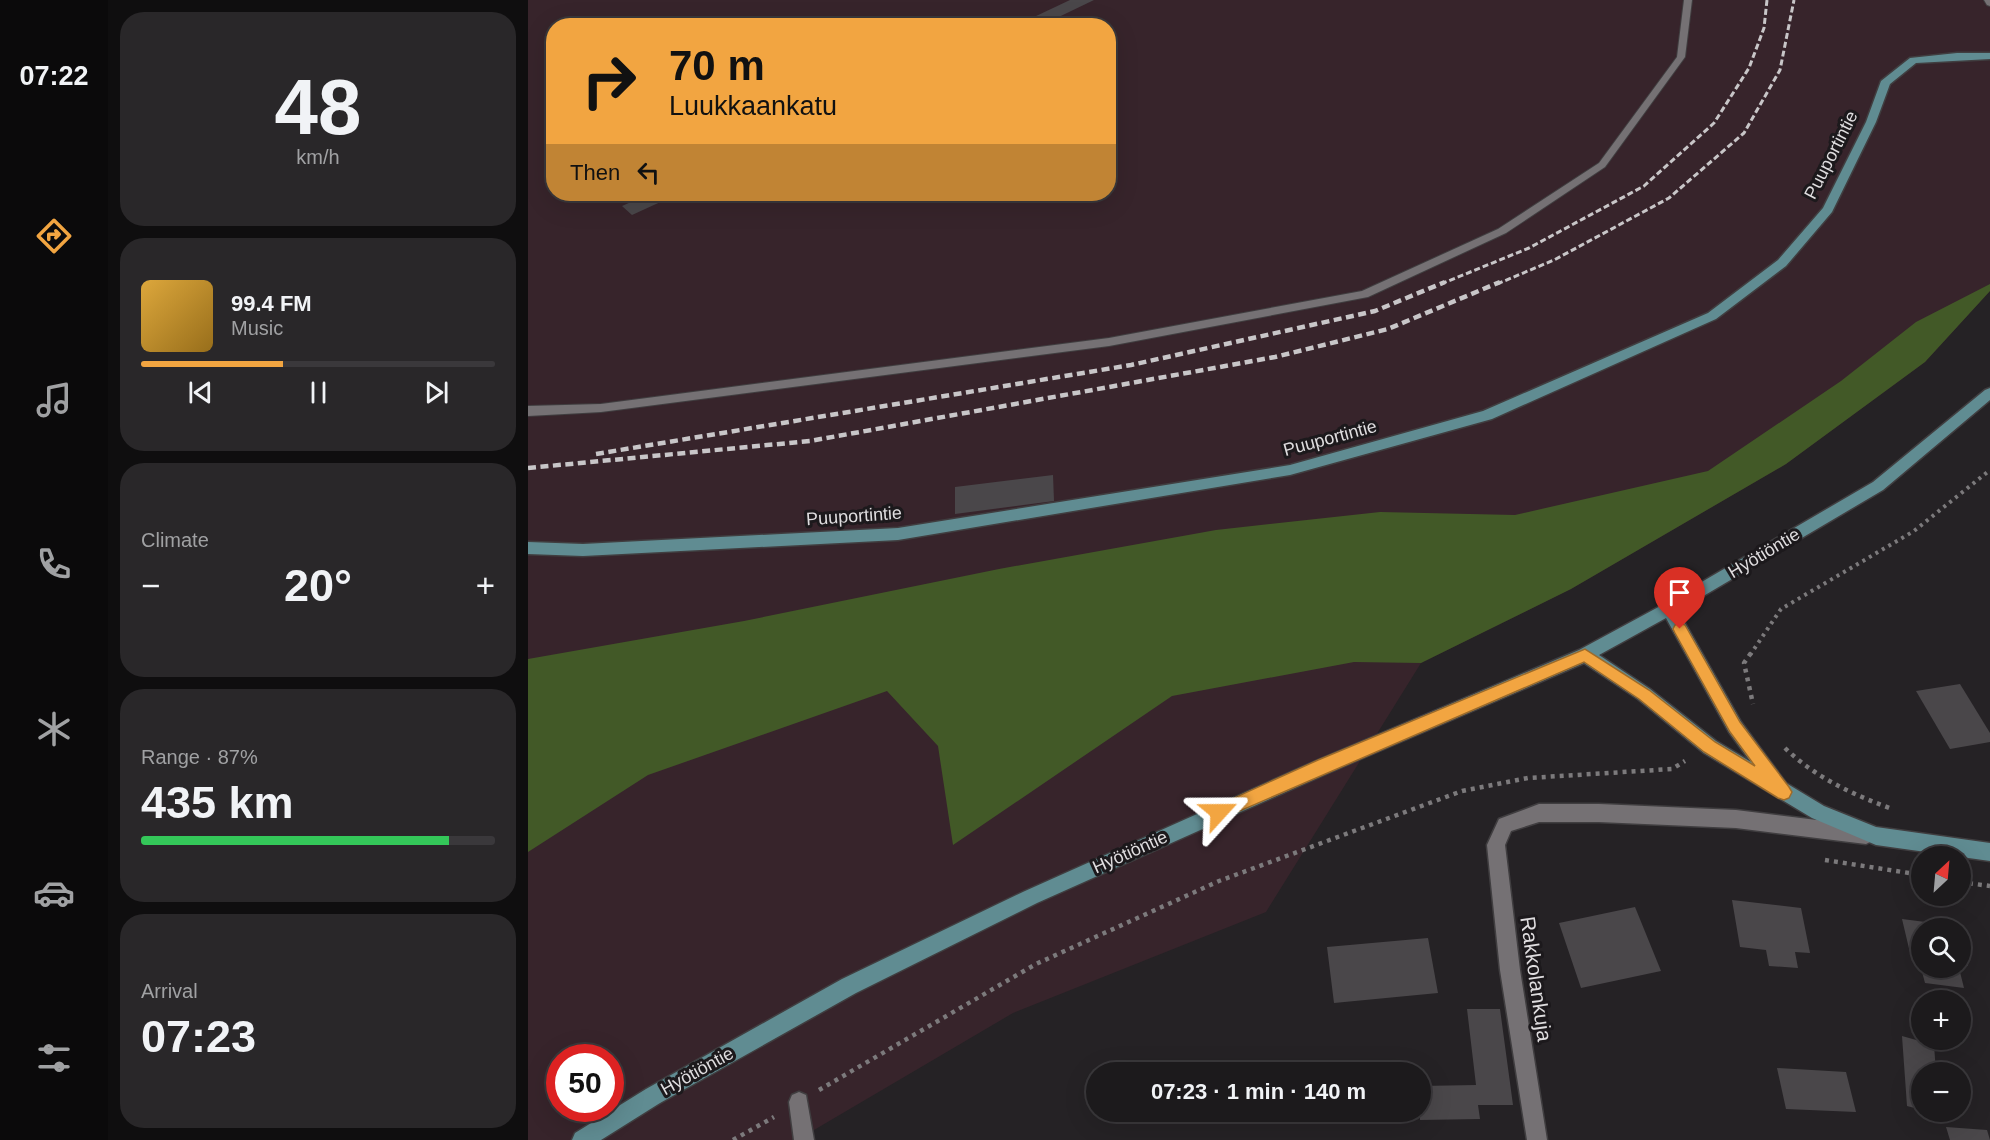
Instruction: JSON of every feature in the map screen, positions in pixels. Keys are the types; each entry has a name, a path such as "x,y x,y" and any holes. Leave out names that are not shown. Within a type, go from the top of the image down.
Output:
{"street":[{"name":"Puuportintie","path":"528,548 583,550 898,534 1290,470 1487,415 1712,316 1782,263 1828,209 1871,122 1885,83 1913,60 1990,56"},
{"name":"Hyötiöntie","path":"582,1140 653,1096 849,986 1031,897 1324,765 1585,655 1669,609 1878,486 1990,393"},
{"path":"1669,609 1735,727 1784,792"},
{"path":"1585,655 1644,694 1710,747 1818,812 1876,836 1990,852"},
{"name":"Rakkolankuja","path":"1537,1140 1510,970 1496,845 1505,825 1539,813 1599,813 1736,819 1876,836"},
{"path":"799,1102 804,1140"}],"lane":[{"path":"528,411 601,408 1109,342 1364,294 1502,231 1602,165 1681,57 1688,0"}],"path":[{"path":"1735,727 1754,707 1744,663 1781,609 1914,531 1990,470"},
{"path":"1779,740 1798,762 1851,794 1903,813"},
{"path":"733,1140 1036,964 1219,881 1462,790 1528,778 1672,769 1710,747"},
{"path":"1971,883 1990,886"}],"shaded area":[{"path":"528,0 1990,0 1990,291 1925,362 1786,464 1571,589 1421,663 1266,912 1013,1013 797,1140 528,1140"}],"green space":[{"path":"1990,284 1990,291 1925,362 1786,464 1571,589 1421,663 1354,662 1172,696 953,845 938,746 887,691 648,775 528,852 528,659 744,621 999,569 1216,530 1380,512 1515,515 1708,471 1841,381 1916,322"}],"building":[{"path":"1070,0 1094,0 1057,18 1032,18"},
{"path":"633,201 663,201 632,215 622,206"},
{"path":"1053,475 1054,501 955,514 955,487"},
{"path":"1960,684 1990,733 1990,742 1950,749 1916,691"},
{"path":"1732,900 1801,908 1810,953 1795,952 1798,968 1769,966 1766,950 1740,947"},
{"path":"1635,907 1661,971 1581,988 1559,923"},
{"path":"1902,919 1911,920 1911,957"},
{"path":"1428,938 1438,993 1334,1003 1327,947"},
{"path":"1924,978 1962,978 1964,988 1925,983"},
{"path":"1467,1009 1500,1009 1513,1105 1478,1105 1480,1119 1431,1120 1431,1086 1476,1085"},
{"path":"1902,1036 1911,1039 1911,1050 1934,1050 1935,1062 1911,1062 1911,1107 1907,1106"},
{"path":"1777,1068 1846,1072 1856,1112 1786,1109"},
{"path":"1946,1127 1987,1130 1990,1140 1950,1140"}],"railway":[{"path":"1441,284 1529,248 1644,186 1714,123 1749,68 1764,28 1767,0"},
{"path":"1497,284 1554,260 1669,198 1744,133 1780,70 1794,0"},
{"path":"596,454 1131,365 1375,311 1445,282"},
{"path":"528,468 810,441 1275,357 1388,329 1500,282"}],"route":[{"path":"1219,812 1324,765 1585,655 1644,694 1710,747 1784,792 1735,727 1680,629"}]}
